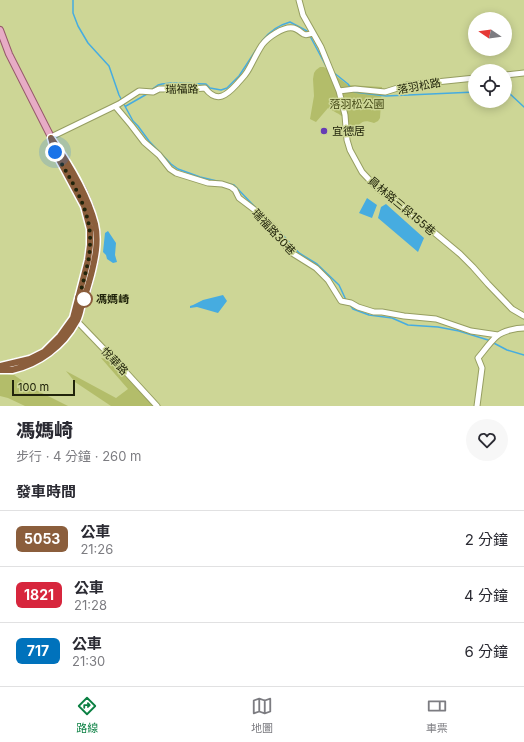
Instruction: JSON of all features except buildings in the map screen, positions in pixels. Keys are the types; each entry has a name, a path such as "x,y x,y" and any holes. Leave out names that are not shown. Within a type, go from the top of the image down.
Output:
{"main road":[{"path":"0,30 9,54 51,138 83,190 90,207 97,235 95,259 87,291 75,320 64,339 52,351 31,364 11,370 0,370"},
{"path":"0,366 30,359 44,352 75,320"}],"street":[{"name":"員林路三段155巷","path":"299,0 310,34 321,47 339,91 345,115 347,140 350,150 362,172 376,187 406,209 460,254 512,309 524,316"},
{"name":"瑞福路","path":"51,138 115,106 139,91 148,92 159,89 181,90 205,88 214,96 225,96 246,74 263,45 274,34 290,28 296,29 301,34 310,34"},
{"path":"512,74 524,73"},
{"name":"落羽松路","path":"339,91 352,89 385,92 407,86 468,79"},
{"name":"瑞福路30巷","path":"115,106 144,142 159,155 170,169 176,173 208,183 222,184 235,190 239,198 260,214 275,229 284,244 292,253 316,268 328,280 341,301 351,303 374,312 436,319 471,331 498,335"},
{"name":"悅華路","path":"75,320 124,370 156,406"},
{"path":"477,406 482,368 478,358 498,335 507,331 524,328"}],"green space":[{"name":"落羽松公園","path":"320,67 324,67 348,85 382,87 380,118 378,121 374,123 366,121 351,127 344,118 328,108 316,122 310,119 314,96 314,73"},
{"path":"101,358 111,360 155,406 111,406 75,382 66,371 116,398 128,389"},
{"path":"0,373 14,375 36,390 68,406 25,406 0,396"}],"water":[{"path":"367,198 377,205 372,218 359,213"},
{"path":"386,204 424,238 418,252 378,218 381,207"},
{"path":"108,231 116,243 115,255 117,262 113,263 107,259 103,252 105,233"},
{"path":"223,295 227,301 218,313 197,307 190,308 190,306 203,300"}],"waterway":[{"path":"73,0 73,13 78,26 88,43 109,66 119,95 133,121 149,141 171,164 178,169 200,177 234,185 255,207"},
{"path":"262,41 274,29 290,22 308,33"},
{"path":"310,36 326,66"},
{"path":"151,90 158,85 172,83 206,84 210,88 221,90 227,88 239,76 256,50"},
{"path":"333,72 351,88"},
{"path":"354,91 386,96 468,92"},
{"path":"126,106 147,94"},
{"path":"512,96 524,107"},
{"path":"280,232 299,253 317,264 339,285 346,300"},
{"path":"350,305 353,309 369,315 392,318 408,325 438,327 459,331 488,340 507,350 524,355"}],"bus line":[{"name":"5053","path":"0,366 30,359 44,352 60,336 73,318 88,260 90,229 84,206 55,152 51,138 83,190 90,207 97,235 95,259 87,291 77,321 64,339 52,351 31,364 11,370 0,370"}],"place":[{"name":"宜德居","path":"324,131"},
{"name":"馮媽崎","path":"84,299"}],"route":[{"path":"55,152 84,206 90,229 88,260 79,298 84,299"}]}
